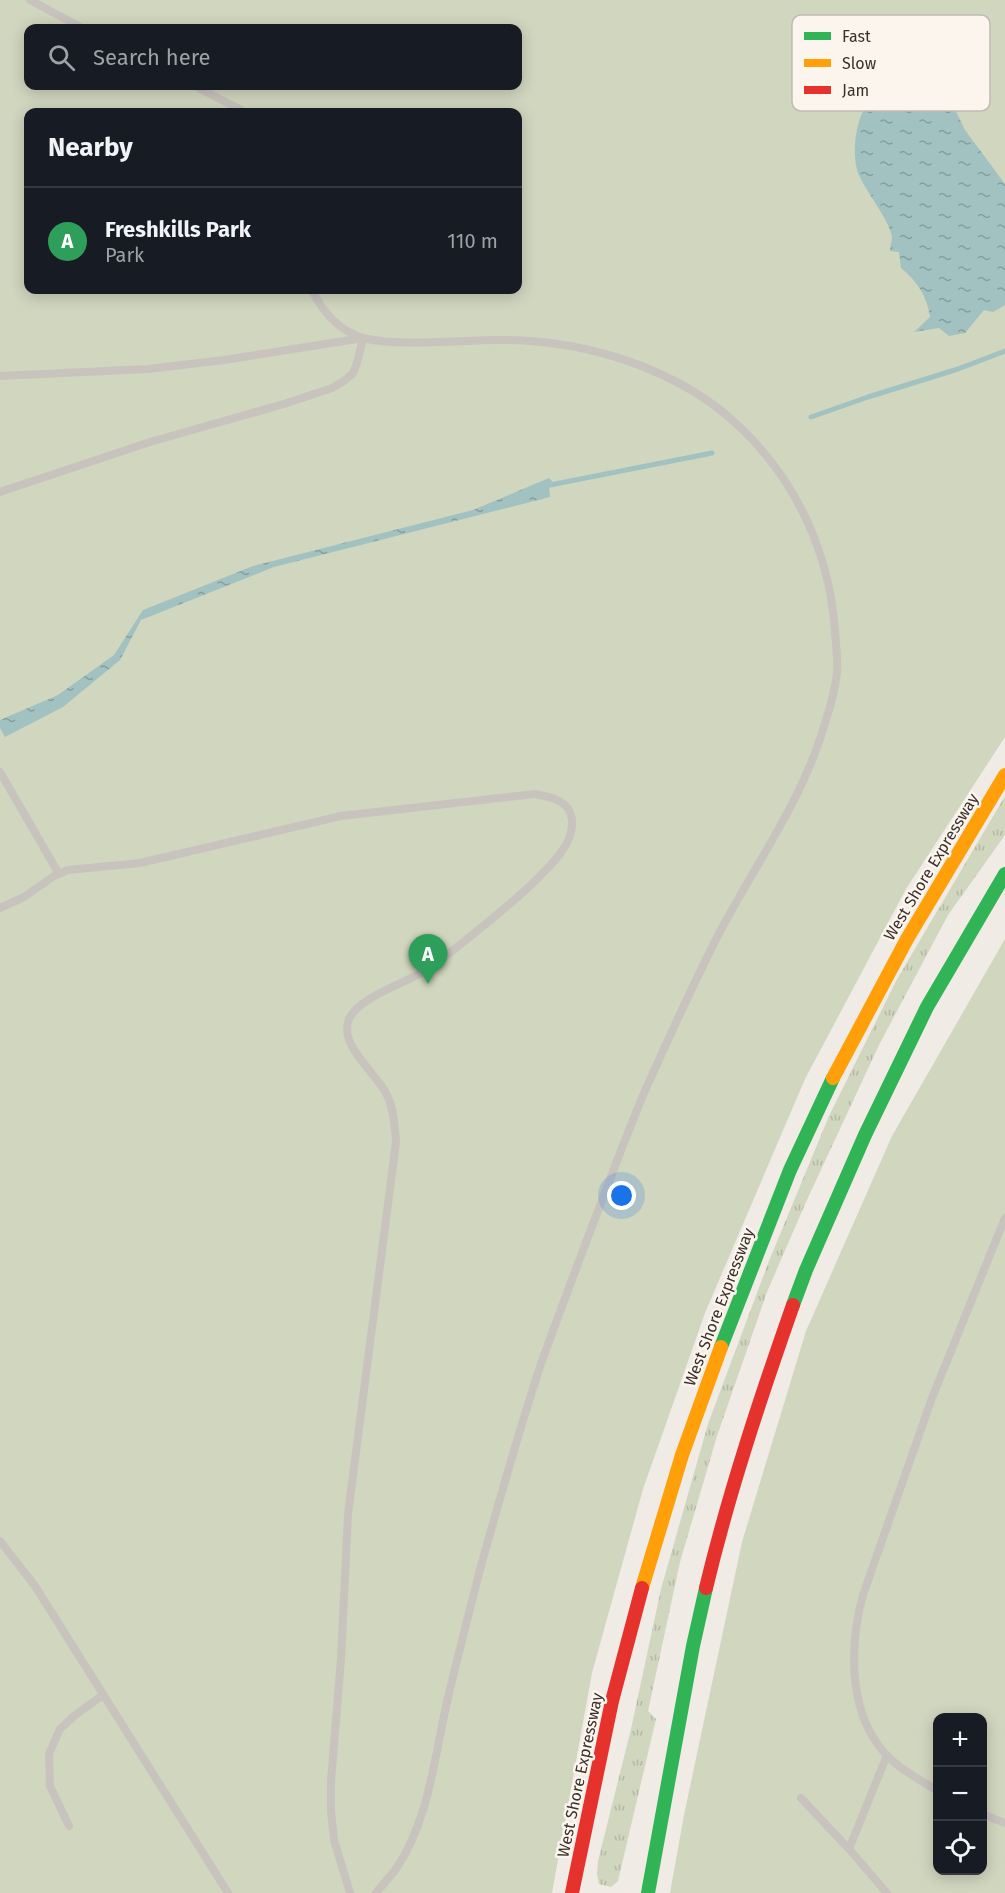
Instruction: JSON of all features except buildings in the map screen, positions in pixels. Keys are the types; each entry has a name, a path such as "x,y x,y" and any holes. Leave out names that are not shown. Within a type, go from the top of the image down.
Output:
{"highway":[{"name":"West Shore Expressway","path":"573,1893 598,1760 628,1637 667,1501 712,1368 762,1240 817,1111 885,976 1005,775"},
{"path":"648,1893 693,1646 721,1526 806,1270 865,1135 927,1007 1005,874"},
{"path":"865,1135 943,1006"}],"lane":[{"path":"30,0 75,24"},
{"path":"203,90 237,108"},
{"path":"314,294 322,309 334,321 348,332 363,338"},
{"path":"0,492 150,442 332,388 353,373 363,338"},
{"path":"0,376 148,369 224,360 363,338 421,342 504,340 566,346 620,358 685,386 714,405 743,430 790,487 806,516 821,552 834,615 837,674 828,715 810,768 692,987 618,1153 539,1370 522,1426 468,1617 428,1794 410,1843 395,1870 376,1893"},
{"path":"0,771 58,874"},
{"path":"0,908 24,897 58,874 68,870 140,862 340,816 535,794 550,796 562,801 572,818 572,829 561,852 510,903 447,956 422,973 363,1004 350,1018 347,1028 347,1037 351,1046 388,1098 396,1142 348,1514 341,1659 331,1780 334,1840 350,1893"},
{"path":"933,1788 899,1766 880,1748 870,1732 861,1709 858,1693 855,1653 859,1610 932,1398 1005,1218"},
{"path":"0,1541 35,1586 228,1893"},
{"path":"69,1826 50,1786 49,1754 60,1729 104,1695"},
{"path":"849,1849 887,1755"},
{"path":"801,1798 887,1893"},
{"path":"987,1816 1005,1823"}],"green space":[{"path":"0,0 1005,0 1005,737 906,889 805,1079 705,1313 643,1489 592,1673 552,1893 0,1893"},
{"path":"1005,796 1005,835 948,915 879,1045 767,1292 717,1436 680,1562 648,1711 656,1719 618,1881 611,1887 599,1884 598,1861 631,1729 661,1589 708,1424 769,1261 829,1116 896,981"},
{"path":"1005,939 1005,1893 670,1893 684,1815 742,1542 806,1331 892,1136"}],"water":[{"path":"863,111 956,111 965,130 1005,184 1005,305 993,312 984,310 965,333 949,336 939,328 914,332 930,317 924,296 912,278 901,268 899,252 890,251 892,237 890,230 859,175 855,145"},
{"path":"549,478 552,481 549,487 550,497 274,567 141,620 120,660 63,707 5,737 0,728 0,720 58,695 114,655 143,610 253,566 473,510"}],"waterway":[{"path":"811,417 958,369 1005,351"},
{"path":"545,486 712,453"}],"traffic: fast":[{"path":"793,1305 865,1135 927,1007 1005,874"},
{"path":"721,1347 790,1170 833,1078"},
{"path":"648,1893 693,1646 706,1588"}],"traffic: slow":[{"path":"833,1078 907,939 1005,775"},
{"path":"642,1588 682,1455 721,1347"}],"traffic: jam":[{"path":"706,1588 746,1446 793,1305"},
{"path":"572,1893 612,1701 642,1588"}],"place":[{"name":"Freshkills Park","path":"428,984"}]}
